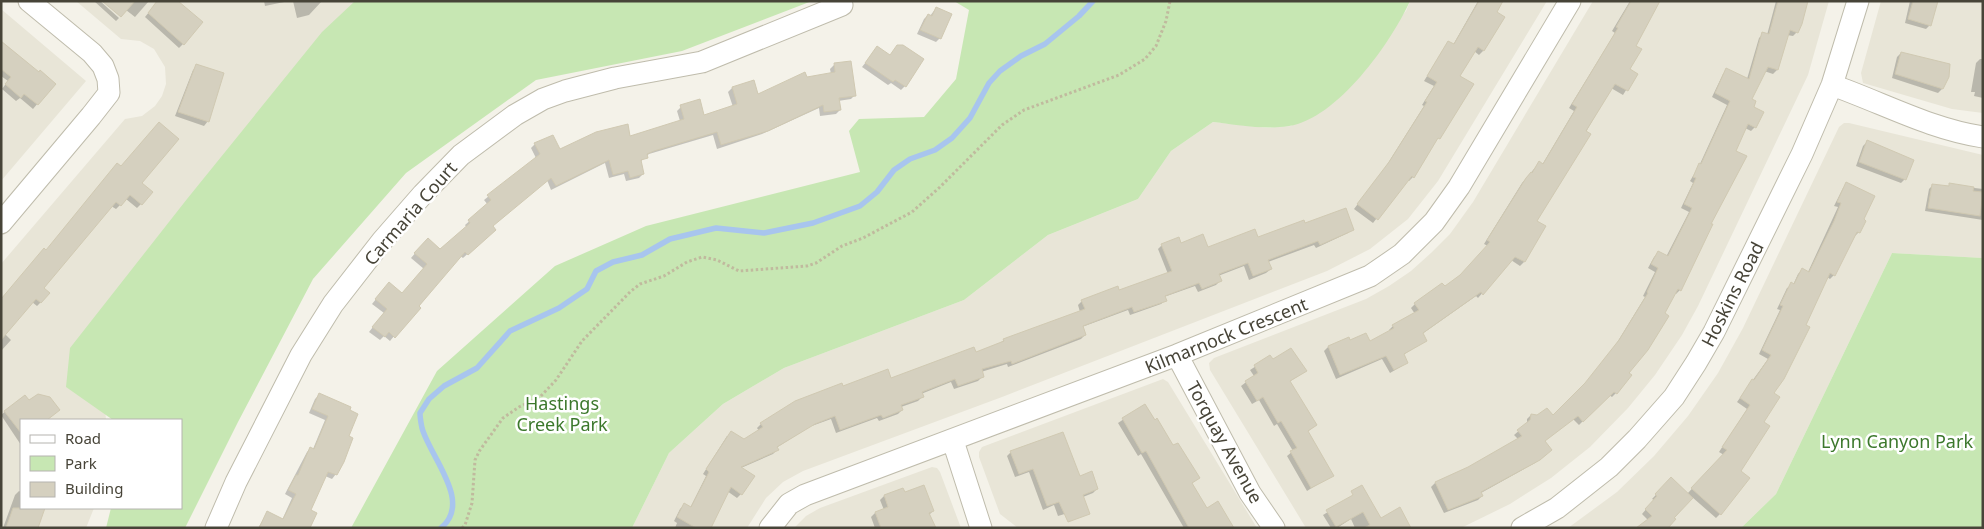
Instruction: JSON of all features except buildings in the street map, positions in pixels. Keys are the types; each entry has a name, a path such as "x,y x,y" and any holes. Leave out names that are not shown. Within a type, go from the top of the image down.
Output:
{"street":[{"path":"1,223 92,116 108,93 108,79 103,66 92,53 29,1"},
{"name":"Kilmarnock Crescent","path":"770,528 789,504 805,495 1178,355 1370,276 1402,254 1434,222 1458,188 1570,1"},
{"name":"Hoskins Road","path":"1522,528 1557,508 1610,467 1674,397 1714,332 1798,163 1832,85 1858,1"},
{"name":"Carmaria Court","path":"216,528 236,482 301,354 333,304 382,241 423,194 461,155 515,115 543,99 565,91 615,78 702,62 842,5"},
{"path":"1832,85 1927,123 1960,134 1983,137"},
{"name":"Torquay Avenue","path":"1178,355 1250,493 1274,528"},
{"path":"953,441 981,528"}],"path":[{"path":"462,528 465,525 472,503 475,460 503,418 518,407 540,397 556,380 582,341 640,284 664,276 687,262 702,257 717,260 739,272 807,266 816,263 842,246 863,238 912,212 1002,125 1024,110 1118,75 1145,59 1156,46 1166,21 1170,1"}],"shaded area":[{"path":"76,1 396,1 102,368 106,419 20,419 20,509 94,509 86,528 1,528 1,264 125,119 142,116 155,106 162,96 166,84 165,67 154,49 140,41 121,39"},
{"path":"1410,1 1547,1 1438,181 1408,219 1370,249 1327,271 1002,397 803,471 783,482 766,498 747,528 632,528 669,453 723,404 784,368 964,300 1048,235 1138,199 1171,151 1213,122 1268,128 1291,126 1406,11"},
{"path":"1593,1 1829,1 1808,75 1698,306 1682,335 1655,375 1628,408 1590,447 1551,478 1510,504 1461,528 1306,528 1210,370 1209,363 1214,358 1366,299 1411,271 1431,253 1450,234 1473,202"},
{"path":"1881,1 1983,1 1983,113 1952,109 1863,83 1861,73"},
{"path":"1,9 86,81 1,181"},
{"path":"1844,123 1983,155 1983,258 1892,253 1776,494 1741,528 1568,528 1617,492 1654,456 1688,416 1718,373 1743,328 1839,127"},
{"path":"1163,379 1168,382 1257,528 1018,528 1000,514 979,457 982,447"},
{"path":"932,467 937,468 940,472 961,528 794,528 806,516 820,508"}],"green space":[{"path":"355,1 812,1 682,51 536,80 406,173 313,279 185,528 106,528 111,509 182,509 182,419 112,419 66,387 70,348 322,32"},
{"name":"Hastings Creek Park","path":"954,1 1410,1 1390,37 1360,77 1325,109 1307,120 1289,126 1270,127 1251,127 1213,122 1171,151 1138,199 1048,235 964,300 784,368 723,404 669,453 632,528 351,528 437,371 555,266 646,226 860,172 849,131 859,119 924,117 956,79 969,10"},
{"name":"Lynn Canyon Park","path":"1892,253 1983,258 1983,528 1741,528 1776,494"}],"waterway":[{"path":"441,528 450,517 453,505 451,493 426,440 420,413 429,399 444,386 477,368 510,331 559,308 587,289 596,271 613,262 642,255 670,239 716,228 764,233 813,223 860,206 877,192 894,170 910,159 935,150 952,138 970,118 989,83 1000,71 1021,56 1045,44 1079,16 1093,1"}]}
